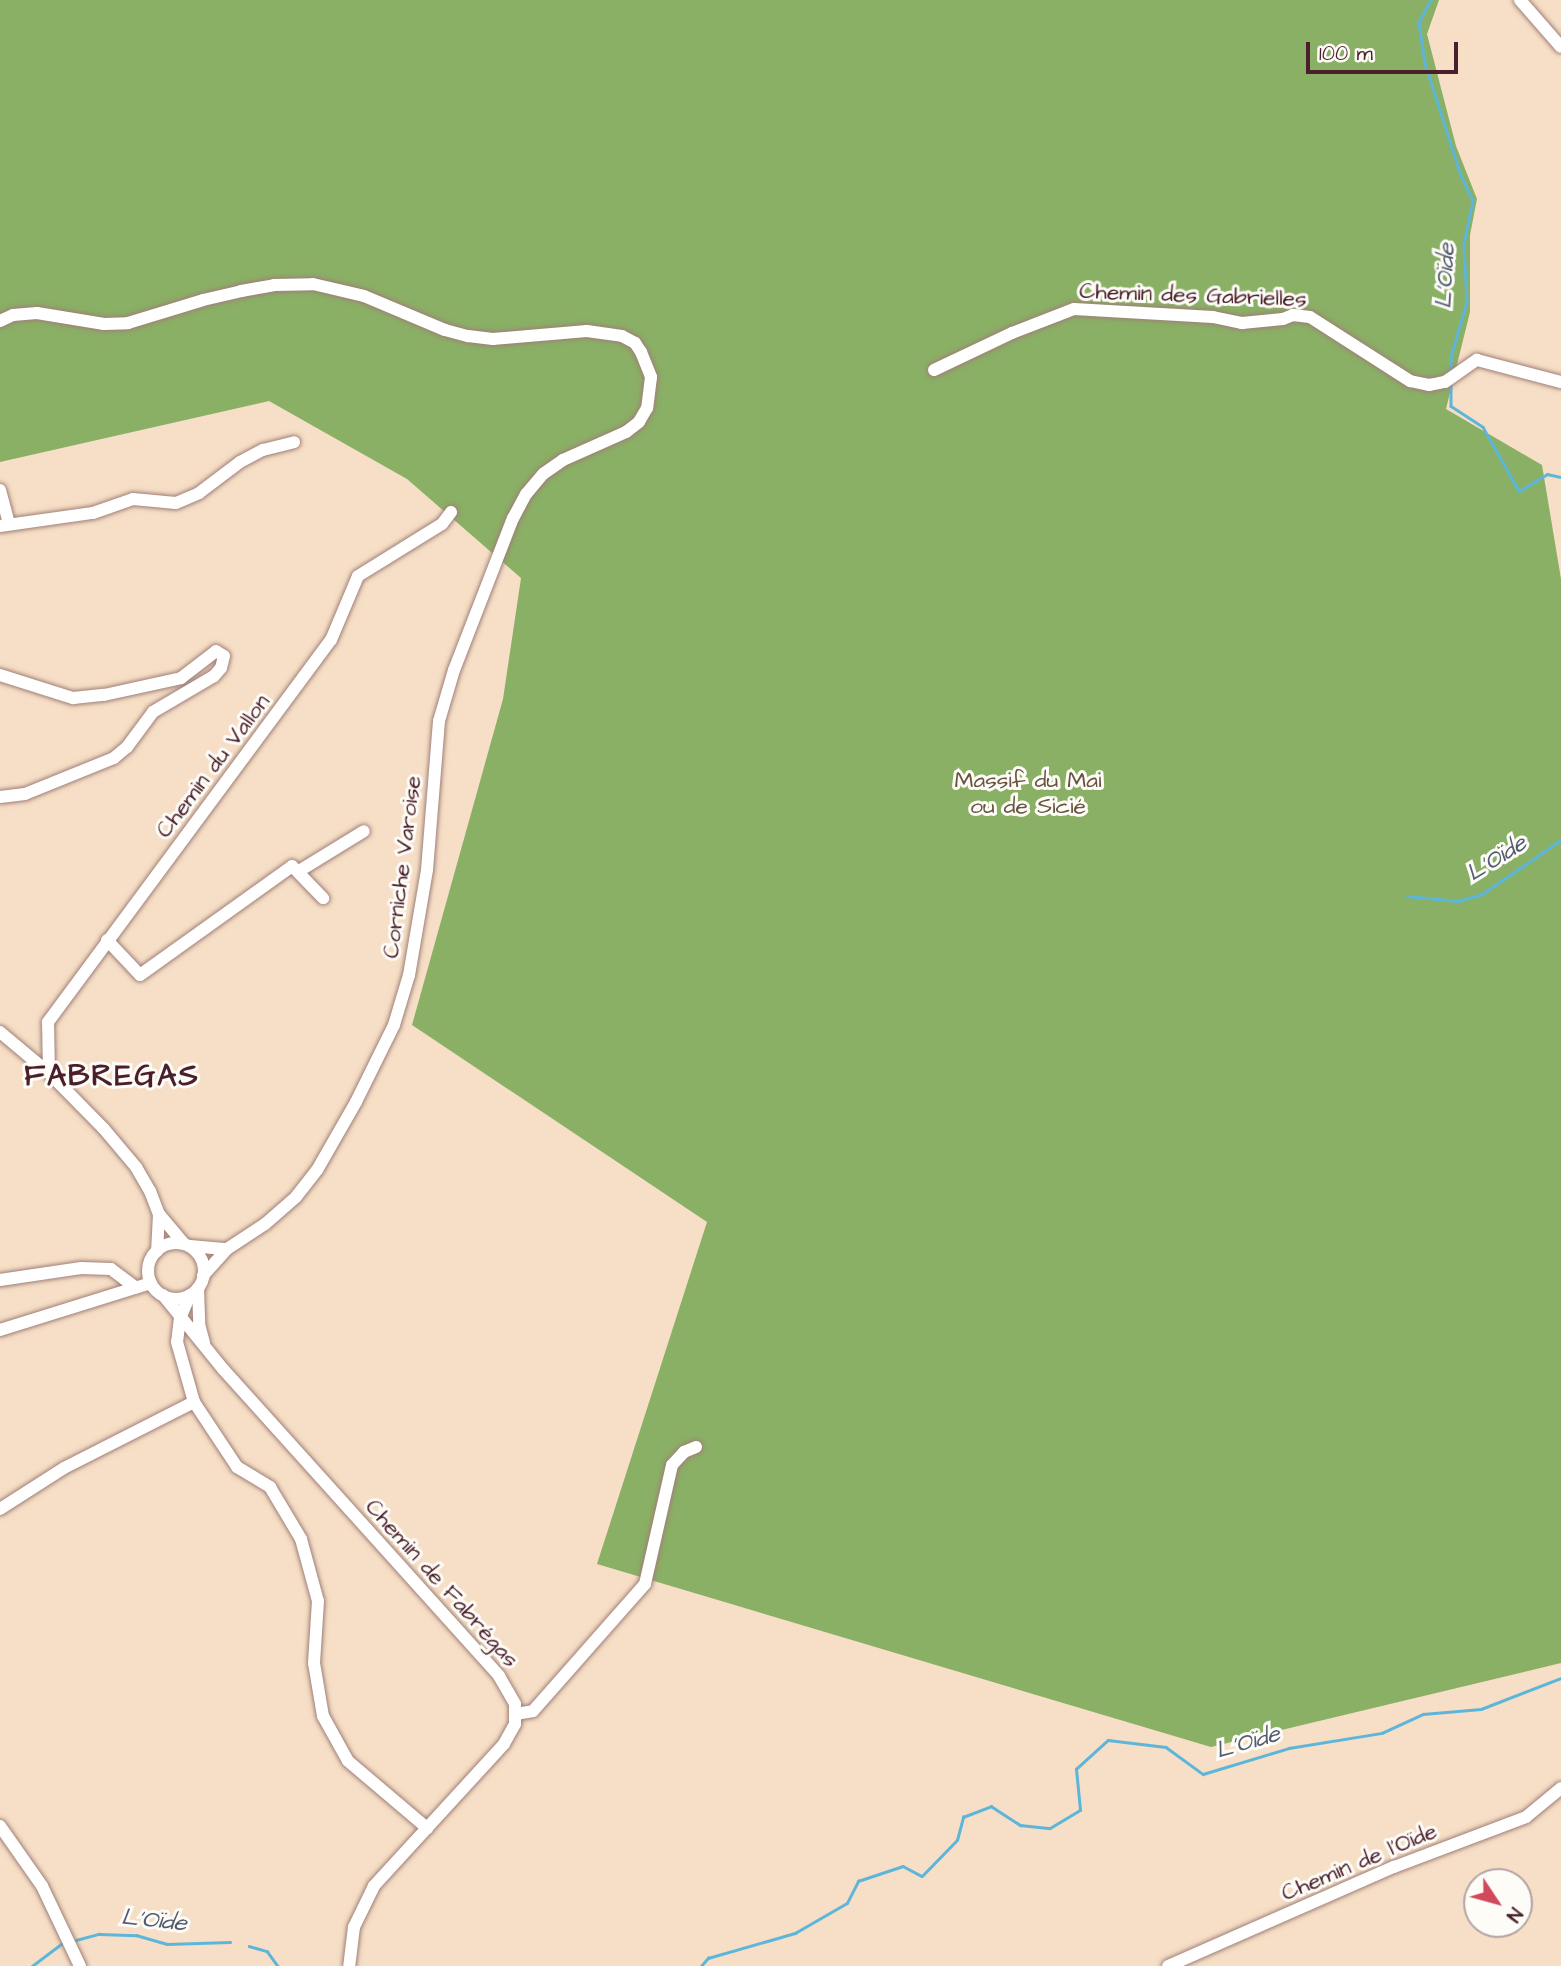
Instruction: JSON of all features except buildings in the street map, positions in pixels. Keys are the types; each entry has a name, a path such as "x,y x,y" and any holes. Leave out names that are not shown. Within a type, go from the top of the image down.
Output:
{"street":[{"path":"1520,0 1561,47"},
{"name":"Corniche Varoise","path":"0,321 13,315 37,313 104,324 128,323 228,294 274,285 313,284 364,296 445,330 468,336 494,339 587,331 607,332 635,343 651,377 647,408 639,422 626,432 563,460 543,474 526,494 513,518 454,670 439,721 427,870 409,975 394,1025 356,1102 317,1170 296,1197 265,1224 227,1249 197,1286 180,1318"},
{"name":"Chemin des Gabrielles","path":"934,370 1012,333 1074,309 1213,317 1242,323 1283,319 1293,315 1310,317 1410,381 1429,385 1450,378 1477,360 1561,382"},
{"path":"0,489 5,525 93,513 133,499 176,503 199,493 240,462 263,450 294,442"},
{"name":"Chemin du Vallon","path":"49,1073 48,1022 331,640 358,576 442,524 451,512"},
{"path":"0,675 73,698 104,695 181,678 216,651 224,656 221,668 214,676 153,712 127,747 114,758 25,794 0,797"},
{"path":"299,872 364,831"},
{"path":"107,940 140,975 292,866 323,898"},
{"path":"0,1032 49,1073 104,1129 136,1167 159,1214 203,1262 197,1286 199,1324 205,1347"},
{"path":"157,1251 159,1214"},
{"path":"197,1286 174,1298 163,1295 151,1283 149,1263 165,1245 227,1249"},
{"path":"0,1280 81,1268 111,1269 136,1289"},
{"path":"0,1330 151,1283"},
{"name":"Chemin de Fabrégas","path":"163,1295 205,1347 499,1676 512,1695 516,1714"},
{"path":"180,1318 177,1342 194,1402 237,1467 270,1487 301,1539 318,1601 314,1663 327,1723 348,1761 427,1828"},
{"path":"0,1509 64,1468 194,1402"},
{"path":"349,1966 354,1927 364,1903 387,1870 504,1744 515,1724 516,1714 533,1711 645,1584 672,1465 684,1452 696,1447"},
{"name":"Chemin de l'Oïde","path":"1168,1966 1394,1867 1526,1817 1561,1788"},
{"path":"0,1826 42,1886 80,1966"}],"green space":[{"name":"Massif du Mai ou de Sicié","path":"0,0 1439,0 1427,34 1456,146 1477,199 1470,235 1470,312 1446,409 1542,465 1561,579 1561,1663 1211,1747 597,1564 707,1222 412,1025 503,699 521,578 407,479 269,401 0,462"}],"waterway":[{"name":"L'Oïde","path":"1431,0 1419,23 1425,63 1460,173 1473,201 1464,244 1467,302 1451,357 1451,374"},
{"name":"L'Oïde","path":"1451,384 1451,406 1483,427 1519,491 1547,474 1561,477"},
{"name":"L'Oïde","path":"1407,896 1458,901 1482,894 1561,840"},
{"name":"L'Oïde","path":"701,1966 708,1958 795,1933 847,1903 858,1881 903,1866 922,1876 957,1840 963,1817 991,1806 1020,1825 1050,1828 1080,1810 1076,1769 1108,1740 1166,1747 1203,1774 1289,1748 1382,1733 1423,1714 1481,1709 1561,1678"},
{"name":"L'Oïde","path":"76,1940 99,1934 136,1935 167,1944 230,1942"},
{"name":"L'Oïde","path":"32,1966 62,1943"},
{"name":"L'Oïde","path":"249,1946 267,1951 278,1966"}],"district":[{"name":"FABREGAS","path":"112,1076"}]}
